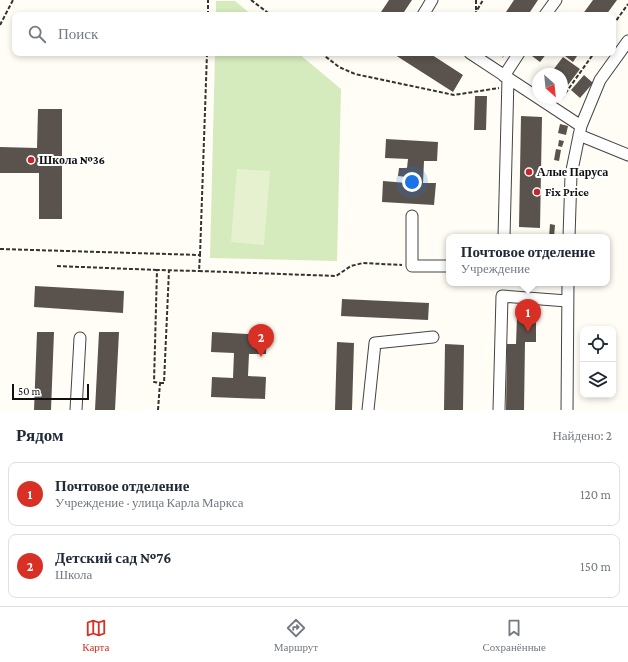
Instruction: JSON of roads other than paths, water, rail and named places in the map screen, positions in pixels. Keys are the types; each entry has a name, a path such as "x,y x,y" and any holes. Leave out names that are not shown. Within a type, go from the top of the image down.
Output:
{"street":[{"path":"425,12 432,0"},
{"path":"547,12 556,0"},
{"path":"569,234 571,175 580,131 600,80 628,41"},
{"path":"474,56 580,131 628,155"},
{"path":"504,234 506,80 518,56"},
{"path":"412,216 412,266 446,266"},
{"path":"567,410 568,286"},
{"path":"499,410 502,296 567,302"},
{"path":"368,410 375,343 433,337"},
{"path":"76,410 80,338"}],"place":[{"name":"Школа №36","path":"31,160"},
{"name":"Алые Паруса","path":"529,172"},
{"name":"Fix Price","path":"537,192"},
{"name":"Почтовое отделение","path":"528,332"},
{"name":"Детский сад №76","path":"261,357"}]}
